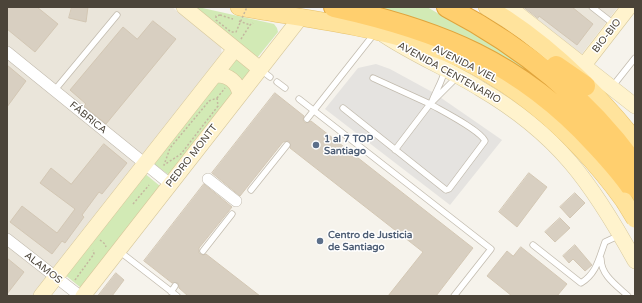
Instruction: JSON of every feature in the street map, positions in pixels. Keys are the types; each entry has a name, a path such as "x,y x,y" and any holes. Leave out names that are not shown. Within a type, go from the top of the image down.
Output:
{"highway":[{"path":"334,7 385,18 428,32 463,47 500,66 538,92 569,118 605,155 631,202"},
{"path":"452,10 483,19 510,32 585,86"},
{"path":"452,10 505,41 549,74 601,123 635,164"}],"main road":[{"name":"AVENIDA VIEL","path":"239,7 301,17 379,33 414,41 445,52 477,68 511,88 545,114 574,141 631,202"},
{"path":"487,7 543,46 585,86 635,140"}],"street":[{"path":"184,7 265,73"},
{"path":"509,7 635,106"},
{"name":"BIO-BIO","path":"584,65 630,7"},
{"name":"PEDRO MONTT","path":"83,296 112,251 170,184 240,95 265,73 301,17"},
{"name":"AVENIDA CENTENARIO","path":"379,33 407,51 479,88 539,129 576,167 601,202 635,261"},
{"path":"41,296 235,49"},
{"name":"FÁBRICA","path":"7,52 170,184"},
{"path":"215,75 224,75 230,78 236,84 240,95"},
{"path":"208,179 236,201"},
{"path":"601,202 614,207 631,202"},
{"path":"621,235 622,218 631,202"},
{"name":"ALAMOS","path":"7,239 80,296"}],"lane":[{"path":"592,7 615,25"},
{"path":"54,91 117,16"},
{"path":"307,119 379,33"},
{"path":"612,87 635,58"},
{"path":"430,104 437,87 443,78 444,69"},
{"path":"395,150 430,104 450,82 458,77"},
{"path":"343,108 446,190 449,190 457,181 485,140 484,137 430,104 373,78"},
{"path":"277,82 285,88"},
{"path":"299,99 491,249 454,296"},
{"path":"251,190 287,145"},
{"path":"203,251 232,214"},
{"path":"621,235 605,242 601,258 601,268 628,296"},
{"path":"533,245 576,280 582,283 588,278 601,258"},
{"path":"112,251 176,296"},
{"path":"171,292 175,286"}],"path":[{"path":"220,15 216,16 216,20 234,33 237,31 247,7"},
{"path":"235,49 250,24"},
{"path":"217,98 218,106 181,154 164,165 170,148 205,106 217,98"},
{"path":"133,204 149,185"},
{"path":"96,242 98,240 112,251"},
{"path":"93,246 92,250 94,254"},
{"path":"94,254 98,255"},
{"path":"69,288 94,254"}],"shaded area":[{"path":"7,7 172,7 221,47 222,58 34,296 7,296"},
{"path":"519,7 618,7 581,55"},
{"path":"376,64 390,69 434,93 502,140 450,205 325,109 358,68"}],"green space":[{"path":"198,7 274,24 278,32 257,58 196,10"},
{"path":"363,7 427,7 491,44 535,75 601,137"},
{"path":"233,56 252,71 169,175 150,161"},
{"path":"143,172 160,186 81,288 64,274"}],"building":[{"path":"7,7 37,7 58,24 35,52 7,29"},
{"path":"72,7 88,7 86,22 69,18"},
{"path":"524,7 572,7 593,24 577,45 539,16 538,18"},
{"path":"153,21 176,39 106,124 84,106 86,104 70,90 123,27 137,39"},
{"path":"7,65 26,81 7,107"},
{"path":"275,93 304,116 303,120 305,123 311,121 473,248 436,296 388,296 423,252 290,148 289,141 283,142 240,196 212,173"},
{"path":"104,144 127,163 102,194 99,192 82,215 84,217 65,243 62,241 52,254 10,222 22,206 57,233 75,209 40,183 51,168 71,184"},
{"path":"529,173 547,187 517,227 499,212"},
{"path":"204,184 232,207 199,248 199,253 203,255 206,254 260,296 188,296 179,288 178,283 172,283 144,261"},
{"path":"575,193 585,203 570,218 560,207"},
{"path":"560,218 570,228 555,242 545,232"},
{"path":"575,245 592,265 585,271 573,259 569,263 563,256"},
{"path":"521,247 567,284 557,296 512,296 487,276 507,251 513,256"},
{"path":"7,258 24,272 7,294"},
{"path":"116,273 124,280 112,296 98,296"}],"place":[{"name":"1 al 7 TOP Santiago","path":"316,145"},
{"name":"Centro de Justicia de Santiago","path":"320,241"}]}
